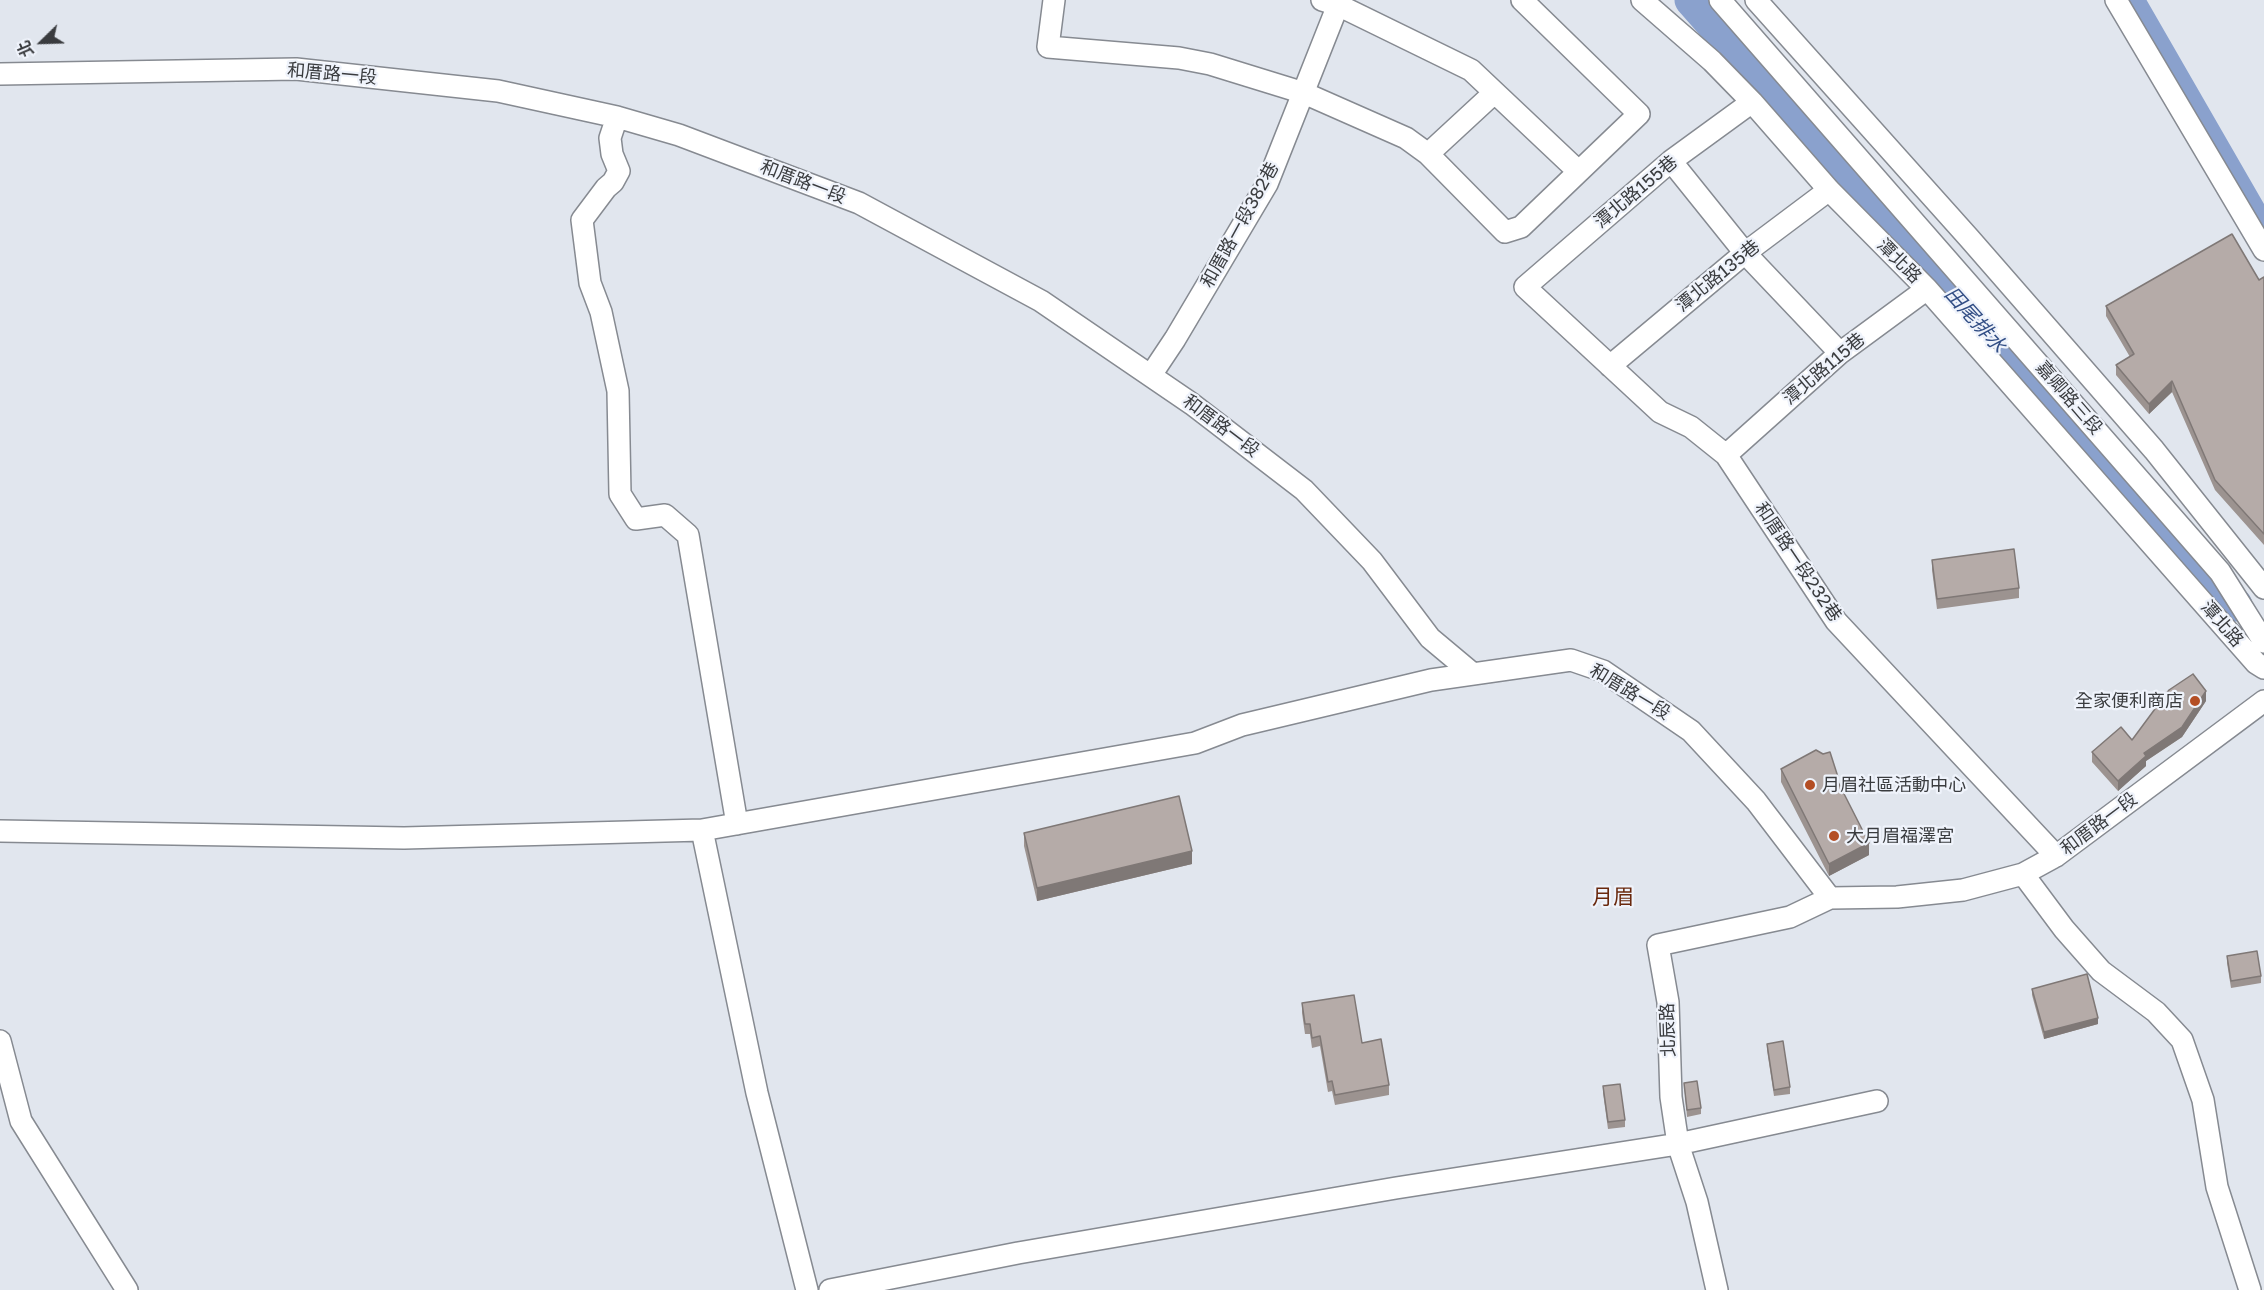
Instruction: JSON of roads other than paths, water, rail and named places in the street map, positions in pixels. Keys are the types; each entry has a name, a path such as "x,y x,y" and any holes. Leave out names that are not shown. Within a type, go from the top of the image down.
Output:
{"street":[{"path":"1054,0 1047,47 1179,58 1210,64 1304,93 1406,138 1428,154 1505,232 1521,227 1639,114 1522,0"},
{"name":"潭北路","path":"1642,0 1712,61 1752,102 1828,190 1927,289 2256,663 2264,668"},
{"name":"嘉卿路三段","path":"1720,0 2213,563 2264,642"},
{"name":"嘉卿路三段","path":"1756,0 1969,238 2154,450 2264,588"},
{"path":"2116,0 2264,250"},
{"path":"1333,2 1471,70 1578,171"},
{"name":"和厝路一段382巷","path":"1151,375 1175,339 1267,184 1304,93 1333,2"},
{"name":"和厝路一段","path":"0,74 296,69 498,91 617,117 679,135 860,203 1041,300 1151,375 1304,490 1372,561 1430,638 1473,674 1571,660 1603,671 1691,731 1756,801 1830,898 1898,897 1963,890 2023,874 2056,856 2264,701"},
{"path":"1428,154 1494,93"},
{"name":"潭北路155巷","path":"1525,287 1671,161 1752,102"},
{"path":"617,117 610,138 612,154 619,171 613,182 582,220 590,284 601,312 618,391 620,495 636,519 666,515 688,535 737,824"},
{"path":"1671,161 1745,253 1840,353"},
{"name":"潭北路135巷","path":"1610,366 1745,253 1828,190"},
{"name":"和厝路一段232巷","path":"1525,287 1660,412 1691,427 1726,455 1836,621 2056,856"},
{"name":"潭北路115巷","path":"1726,455 1840,353 1927,289"},
{"path":"0,831 404,838 702,830 1195,743 1242,725 1431,680 1473,674"},
{"path":"702,830 757,1094 807,1290"},
{"path":"2023,874 2064,929 2101,971 2156,1012 2182,1040 2203,1100 2217,1187 2250,1290"},
{"name":"北辰路","path":"1717,1290 1696,1202 1678,1144 1671,1097 1668,1002 1658,945 1790,917 1830,898"},
{"path":"0,1041 21,1121 127,1290"},
{"path":"830,1290 1018,1253 1385,1190 1678,1144 1876,1101"}],"waterway":[{"name":"田尾排水","path":"1691,0 1972,318 2236,605"},
{"path":"2135,0 2264,224"}],"place":[{"name":"全家便利商店","path":"2195,701"},
{"name":"月眉社區活動中心","path":"1810,785"},
{"name":"大月眉福澤宮","path":"1834,836"}],"district":[{"name":"月眉","path":"1613,897"}]}
